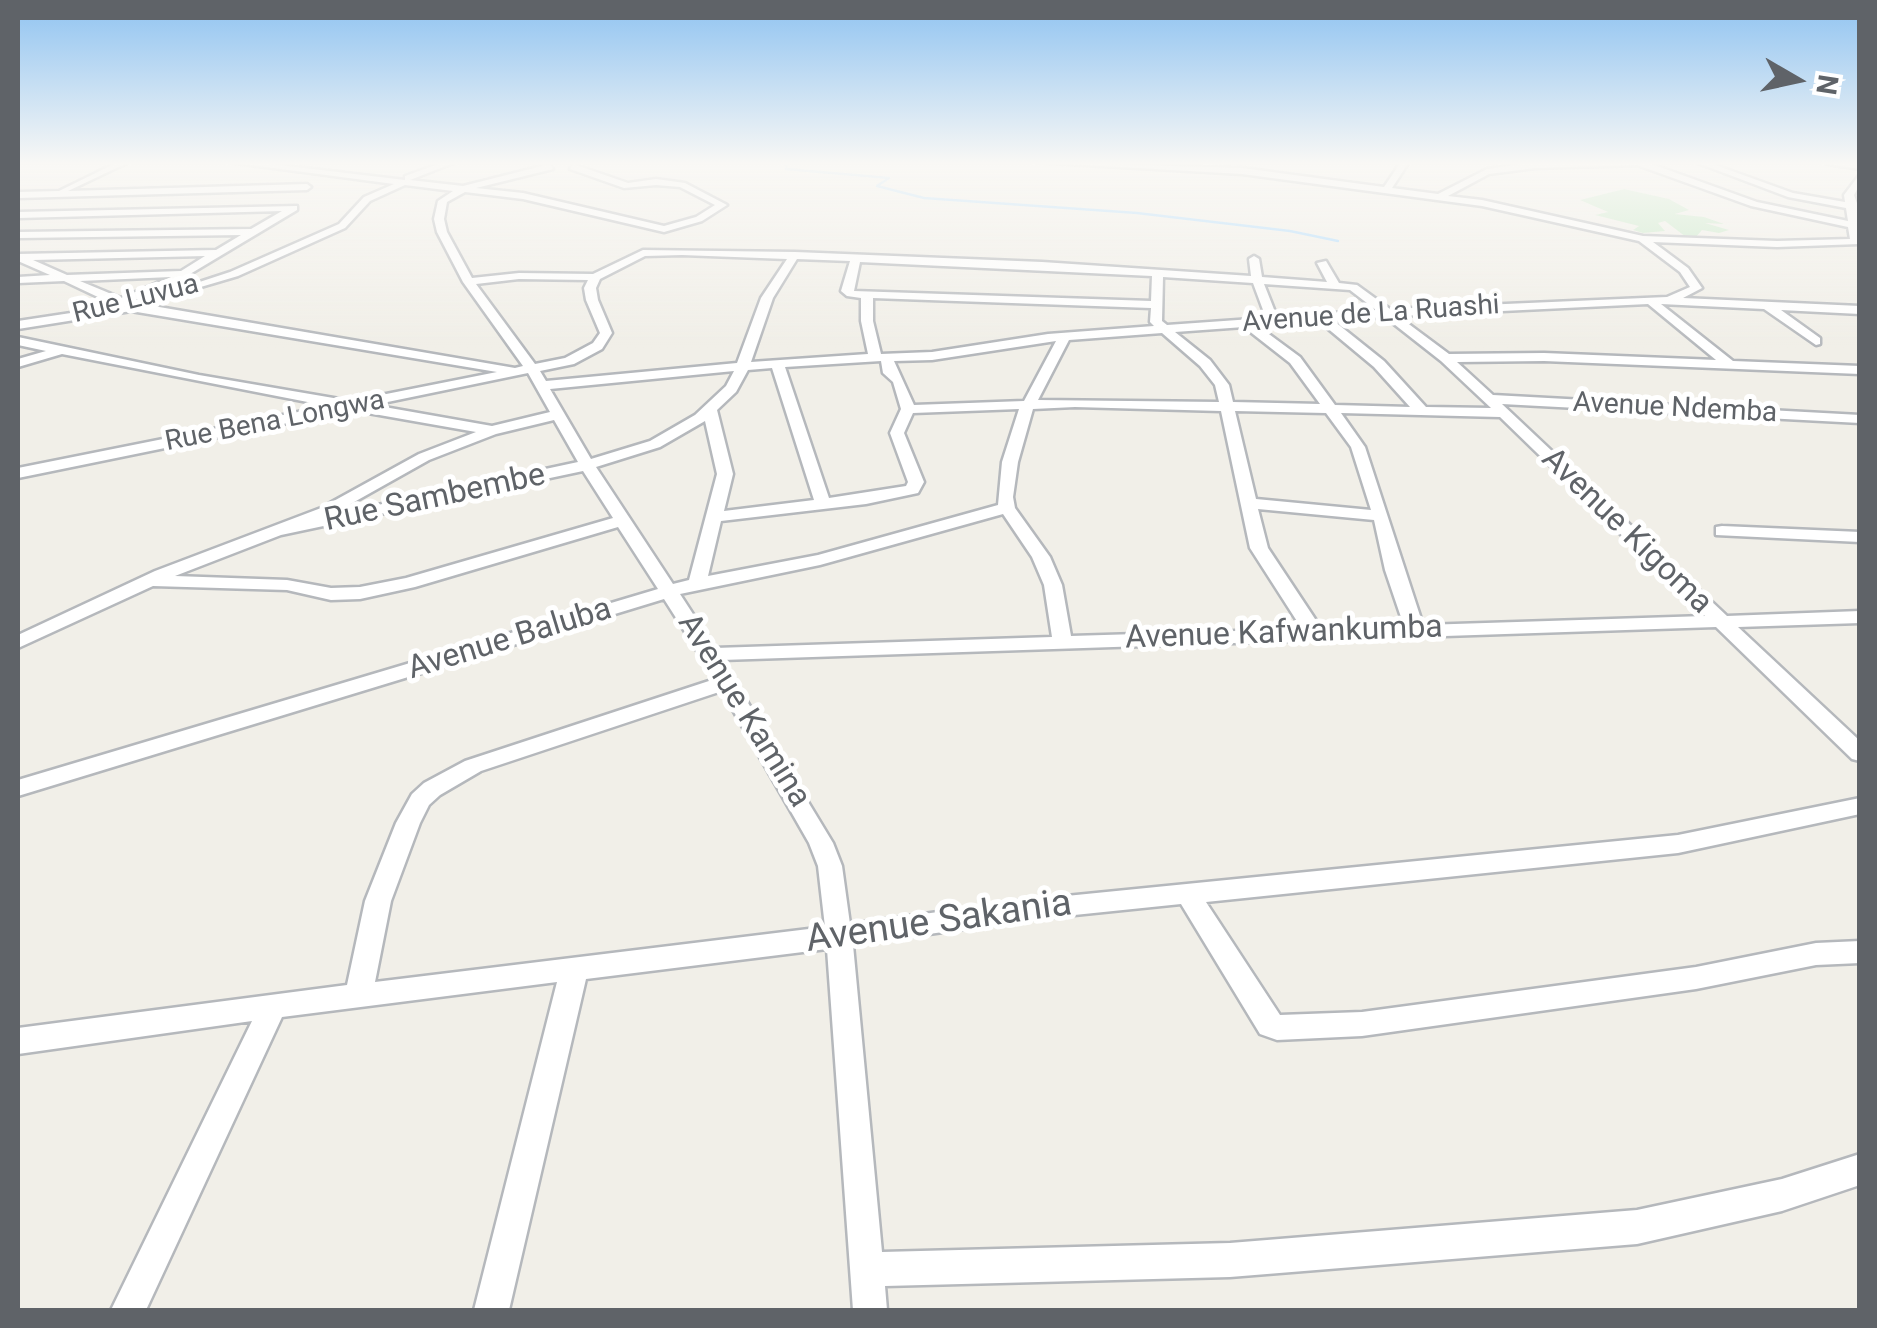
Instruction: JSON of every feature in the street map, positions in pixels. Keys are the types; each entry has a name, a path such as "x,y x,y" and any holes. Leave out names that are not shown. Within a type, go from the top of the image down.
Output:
{"street":[{"path":"125,305 270,224"},
{"name":"Rue Luvua","path":"18,325 125,305 229,276 342,224"},
{"name":"Avenue Kamina","path":"440,224 470,282 727,682 821,843 830,866 839,937 870,1310"},
{"path":"644,224 664,229 682,224"},
{"path":"1571,224 1642,239 1858,243 1850,224"},
{"path":"664,229 682,252"},
{"path":"18,235 258,232"},
{"path":"1642,239 1684,270 1696,285 1691,293 1669,300"},
{"path":"18,257 220,253"},
{"path":"470,282 519,276 595,277 643,253 795,254 856,257 1156,305"},
{"path":"697,583 725,474 710,410 731,390 767,298 795,254"},
{"path":"18,257 125,305 532,376 569,361 604,340 606,327 590,288 595,277"},
{"path":"856,257 847,292 867,294 985,280 1158,272 1334,284"},
{"path":"1254,259 1256,279 1273,322"},
{"path":"1322,263 1334,284"},
{"path":"1158,272 1156,322 1216,374 1228,406 1259,548 1314,632"},
{"path":"18,280 184,273"},
{"name":"Avenue Kigoma","path":"1334,284 1355,288 1446,358 1716,620 1856,748"},
{"path":"714,517 912,490 916,482 897,433 908,408 867,321 867,294"},
{"name":"Avenue de La Ruashi","path":"532,376 970,352 1064,337 1390,312 1669,300 1860,310"},
{"path":"1652,302 1729,364"},
{"path":"1768,306 1816,341"},
{"path":"1323,318 1379,364 1423,412"},
{"path":"1248,324 1295,360 1358,447 1414,628"},
{"path":"1063,644 1053,585 1041,557 1007,508 1010,462 1027,404 1064,337"},
{"path":"18,342 350,407 492,430"},
{"path":"18,363 60,350"},
{"path":"1446,358 1544,357 1859,370"},
{"path":"777,363 823,504"},
{"name":"Rue Bena Longwa","path":"18,474 350,407 532,376"},
{"name":"Avenue Ndemba","path":"1490,399 1860,418"},
{"path":"908,408 1027,404 1504,413"},
{"name":"Rue Sambembe","path":"283,530 640,451 710,410"},
{"path":"18,642 148,581 337,506 424,457 492,430 557,415"},
{"path":"1248,503 1382,516"},
{"name":"Avenue Baluba","path":"18,788 697,583 820,560 1007,508"},
{"path":"148,581 287,585 331,594 360,593 409,583 623,520"},
{"path":"1722,531 1860,538"},
{"name":"Avenue Kafwankumba","path":"709,654 1860,616"},
{"path":"358,996 378,901 389,870 413,812 432,789 473,766 727,682"},
{"name":"Avenue Sakania","path":"18,1041 1026,910 1678,844 1860,806"},
{"path":"1187,894 1270,1025 1277,1028 1362,1024 1696,978 1816,954 1860,952"},
{"path":"492,1310 574,970"},
{"path":"128,1310 273,1006"},
{"path":"868,1269 1230,1260 1637,1227 1782,1195 1860,1169"}],"green space":[{"path":"1631,224 1659,224 1665,231 1633,230 1639,226"},
{"path":"1669,224 1708,224 1729,230 1702,230 1696,237 1686,237"}],"waterway":[{"path":"1230,224 1338,241"}]}
